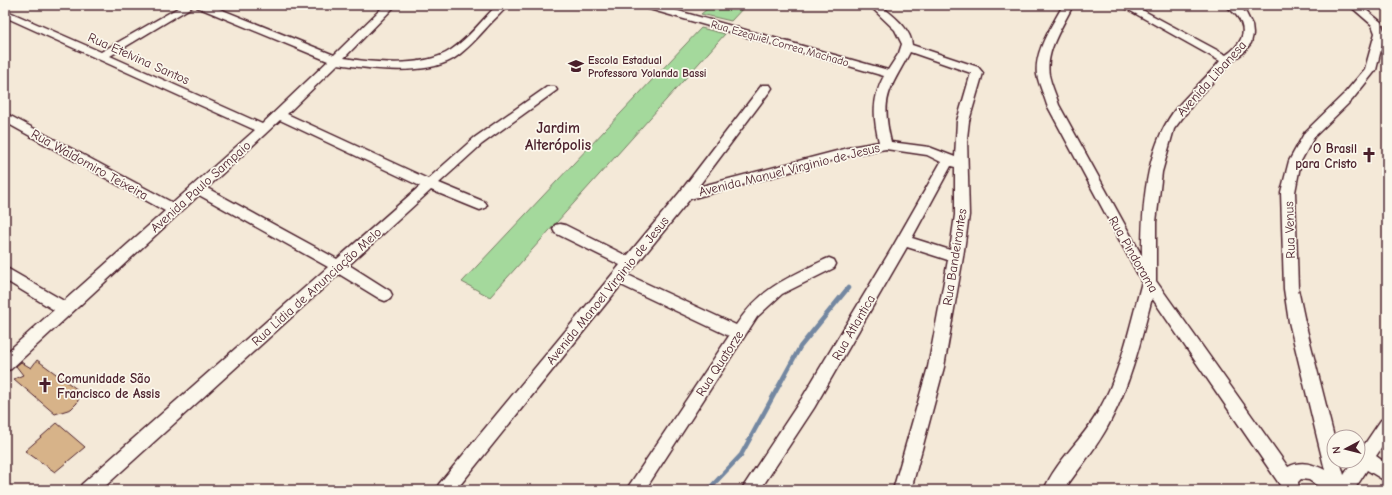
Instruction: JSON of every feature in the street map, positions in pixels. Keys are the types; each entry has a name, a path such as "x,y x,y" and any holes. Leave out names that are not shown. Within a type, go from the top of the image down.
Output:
{"street":[{"path":"102,56 190,5"},
{"path":"201,5 336,60 354,64 373,65 440,61 455,52 503,5"},
{"path":"219,13 228,5"},
{"name":"Avenida Paulo Sampaio","path":"5,364 279,114 392,5"},
{"name":"Rua Ezequiel Correa Machado","path":"646,5 890,74"},
{"path":"874,5 899,28 906,37 907,47 890,74 880,96 878,106 879,118 886,144"},
{"name":"Rua Pindorama","path":"1068,5 1045,53 1042,74 1053,105 1149,282 1289,487"},
{"path":"1125,5 1226,60"},
{"name":"Avenida Libanesa","path":"1053,490 1104,418 1118,388 1149,282 1149,222 1156,172 1168,129 1178,113 1195,93 1218,71 1226,60 1239,51 1246,43 1248,34 1247,25 1242,15 1231,5"},
{"name":"Rua Venus","path":"1338,490 1292,296 1288,192 1295,161 1309,135 1348,97 1370,70 1382,24 1354,5"},
{"name":"Rua Etelvina Santos","path":"5,12 262,129"},
{"name":"Rua Bandeirantes","path":"902,490 936,367 956,257 962,215 955,163 963,121 977,73 974,70 907,47"},
{"name":"Avenida Manoel Virginio de Jesus","path":"445,490 685,195 766,88"},
{"name":"Rua Lídia de Anunciação Melo","path":"88,490 428,184 502,122 551,90"},
{"path":"279,114 428,184 480,205"},
{"name":"Rua Waldomiro Teixeira","path":"5,117 174,210"},
{"name":"Avenida Manuel Virginio de Jesus","path":"685,195 848,152 886,144 929,151 955,163"},
{"name":"Rua Atlantica","path":"750,490 808,403 903,240 955,163"},
{"path":"198,189 338,266 384,295"},
{"path":"560,229 629,263"},
{"path":"903,240 956,257"},
{"name":"Rua Quatorze","path":"635,490 752,313 777,290 829,264"},
{"path":"5,273 64,309"},
{"path":"618,277 738,333"},
{"path":"1366,456 1387,425"},
{"path":"1366,459 1387,474"},
{"path":"1344,490 1358,469"},
{"path":"1289,487 1292,475 1298,472 1306,471 1324,478 1338,490"}],"green space":[{"path":"712,5 746,5 731,21 701,14"},
{"path":"701,28 725,34 490,297 462,282"}],"building":[{"name":"Comunidade São Francisco de Assis","path":"37,360 78,390 80,395 77,403 71,409 55,414 14,379 23,375 16,366 21,362 31,368"},
{"path":"57,423 85,447 55,472 25,451"}],"waterway":[{"path":"708,490 741,455 800,347 848,288"}],"place":[{"name":"Escola Estadual Professora Yolanda Bassi","path":"576,66"},
{"name":"O Brasil para Cristo","path":"1369,155"},
{"name":"Comunidade São Francisco de Assis","path":"45,385"}],"district":[{"name":"Jardim Alterópolis","path":"558,136"}]}
